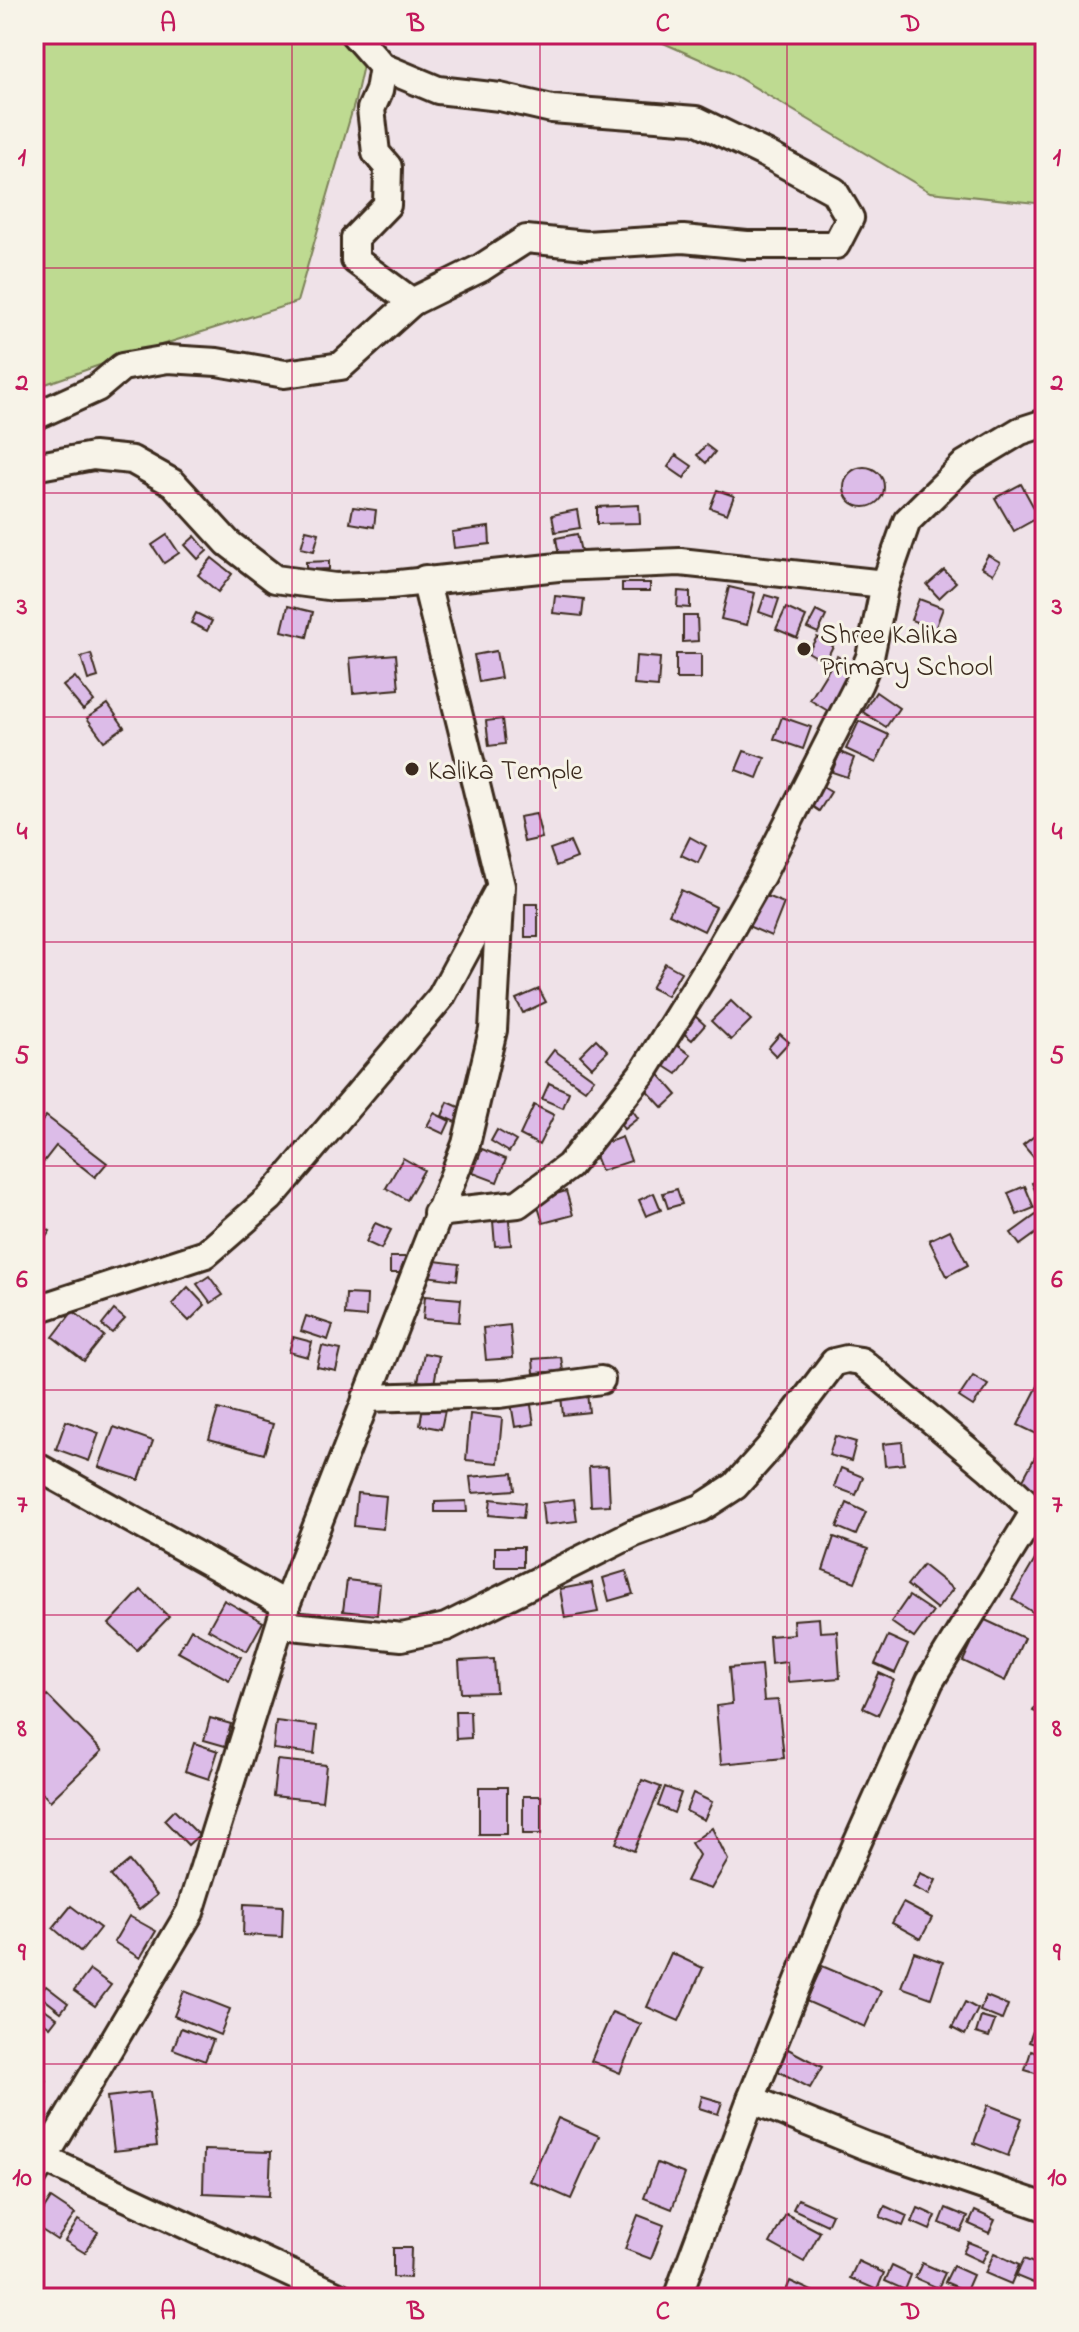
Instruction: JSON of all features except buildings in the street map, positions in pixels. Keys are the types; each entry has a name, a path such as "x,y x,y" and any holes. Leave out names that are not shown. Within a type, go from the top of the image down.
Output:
{"street":[{"path":"34,414 97,388 122,367 168,359 217,362 285,374 341,366 412,302 481,268 526,239 586,245 683,239 747,245 836,245 850,218 834,191 696,120 552,109 500,97 438,90 383,67 354,34"},
{"path":"383,67 379,91 371,109 376,153 388,167 387,205 355,238 355,260 412,302"},
{"path":"437,1213 518,1204 569,1166 644,1071 761,876 859,683 870,657 885,584 907,521 965,464 1020,431 1045,423"},
{"path":"34,467 93,456 132,460 173,483 228,543 275,579 335,587 390,585 558,567 680,562 885,584"},
{"path":"343,2298 37,2162 190,1912 284,1615 466,1144 493,1030 501,886 425,579"},
{"path":"34,1310 206,1254 270,1198 441,997 501,886"},
{"path":"34,1465 284,1615 402,1637 446,1627 634,1533 701,1508 735,1486 769,1448 834,1362 847,1359 861,1361 1040,1514 930,1681 829,1906 751,2099 677,2298"},
{"path":"366,1398 499,1394 601,1380"},
{"path":"751,2099 866,2146 1045,2207"}],"green space":[{"path":"34,34 370,34 355,101 297,302 34,388"},
{"path":"643,34 1045,34 1045,204 930,192 729,72"}],"place":[{"name":"Shree Kalika Primary School","path":"804,649"},
{"name":"Kalika Temple","path":"412,769"}]}
